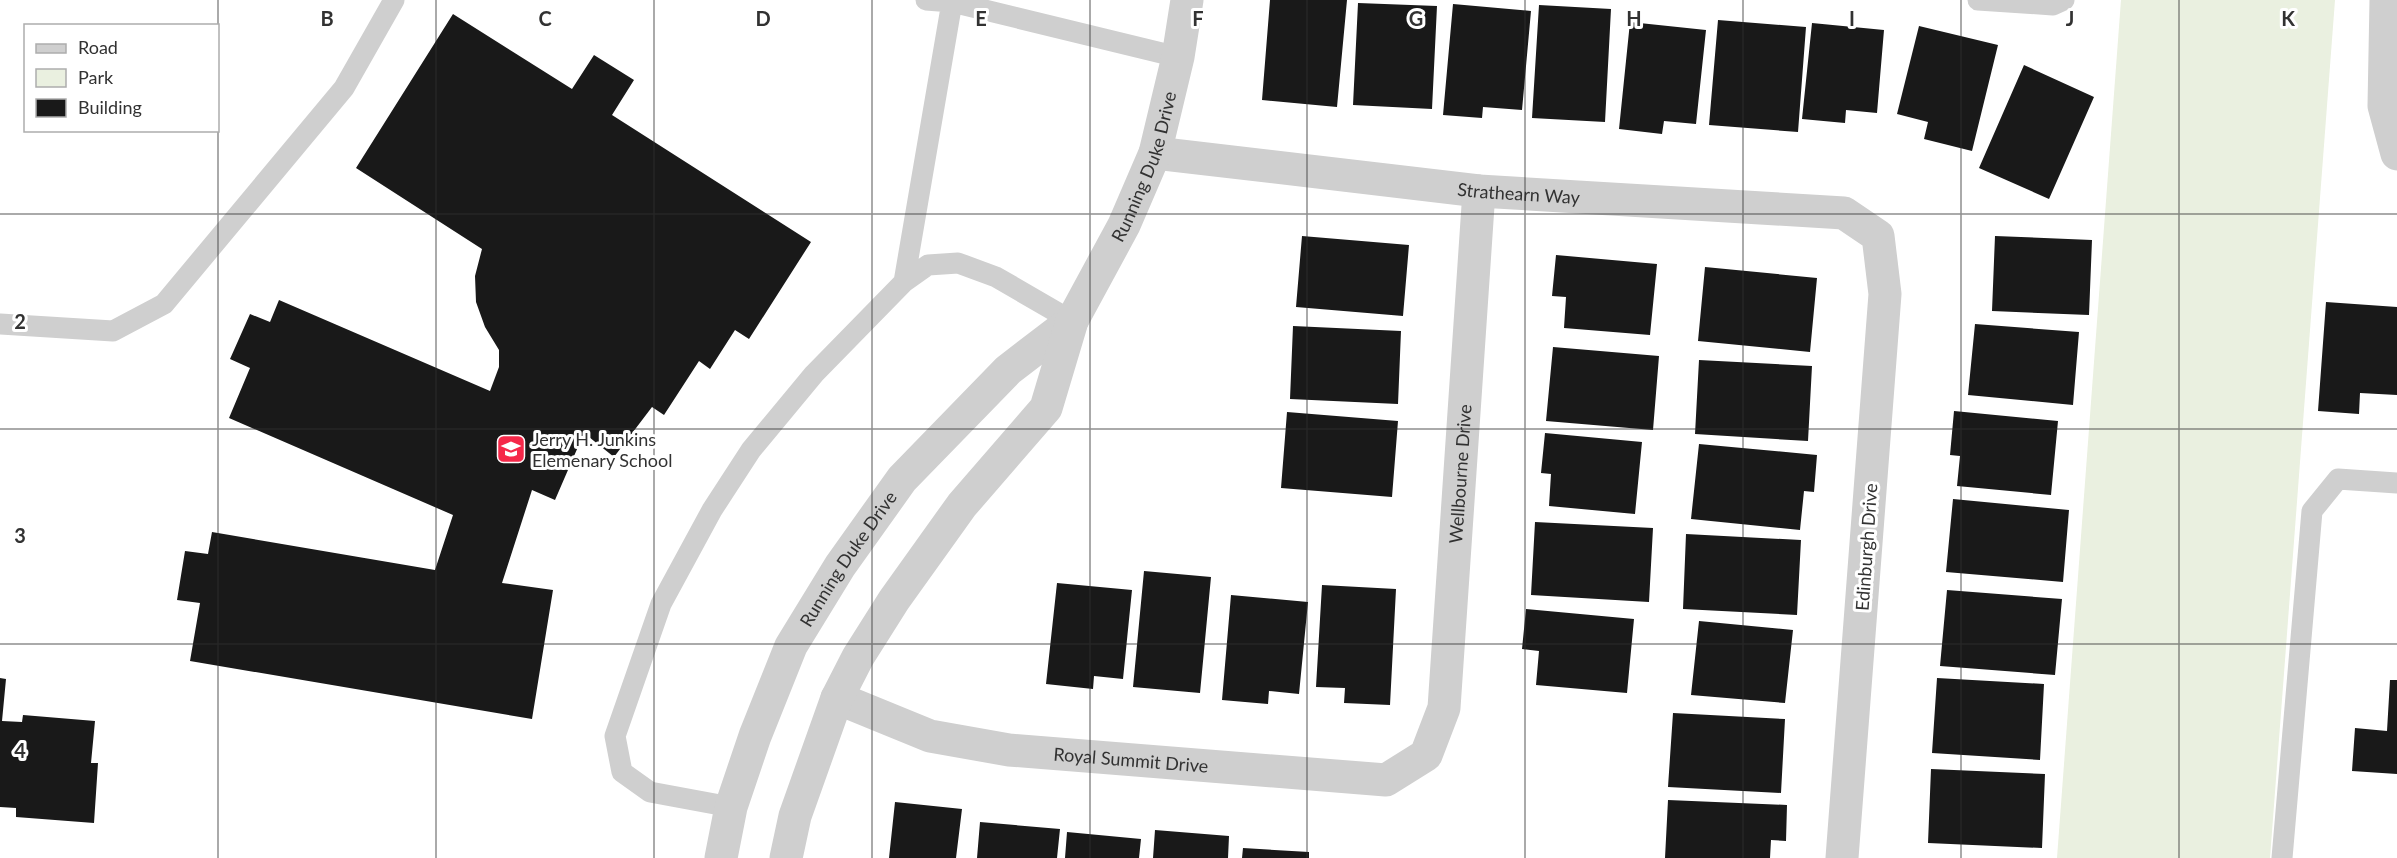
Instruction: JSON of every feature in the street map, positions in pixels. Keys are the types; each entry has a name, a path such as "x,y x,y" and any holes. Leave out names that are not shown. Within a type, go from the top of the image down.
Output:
{"street":[{"name":"Running Duke Drive","path":"786,858 795,816 837,698 858,657 894,600 962,505 1046,408 1072,321 1124,225 1155,153 1178,57 1187,0"},
{"path":"2386,0 2384,106 2397,154"},
{"name":"Strathearn Way","path":"1155,153 1479,190 1844,213 1878,236"},
{"name":"Wellbourne Drive","path":"1426,755 1444,708 1479,190"},
{"name":"Edinburgh Drive","path":"1842,858 1885,294 1878,236"},
{"name":"Running Duke Drive","path":"720,858 732,807 755,736 791,646 840,566 902,479 1008,370 1072,321"},
{"name":"Royal Summit Drive","path":"837,698 930,736 1010,750 1386,780 1426,755"}],"lane":[{"path":"0,324 113,332 164,304 344,88 394,0"},
{"path":"926,0 952,2 1178,57"},
{"path":"1978,0 2053,5 2064,0"},
{"path":"904,282 952,2"},
{"path":"732,807 650,792 622,772 615,736 662,604 712,510 751,450 814,374 904,282 928,265 958,263 996,278 1072,321"},
{"path":"2282,858 2312,512 2338,479 2397,483"}],"green space":[{"path":"2121,0 2335,0 2270,858 2057,858"}],"building":[{"path":"1270,0 1347,0 1337,107 1262,100"},
{"path":"1358,3 1437,6 1432,109 1353,105"},
{"path":"1453,4 1531,11 1522,110 1483,107 1482,118 1443,115"},
{"path":"1539,5 1611,9 1605,122 1532,118"},
{"path":"453,14 572,89 594,55 634,80 612,115 811,242 749,339 735,330 710,369 699,361 664,415 652,407 614,457 584,433 555,500 532,490 502,583 553,590 532,719 190,661 200,603 177,600 185,551 208,554 212,532 435,570 453,515 229,418 250,368 230,359 250,314 270,322 279,300 490,391 499,367 499,350 485,327 476,302 475,276 482,249 356,168"},
{"path":"1718,20 1806,27 1798,132 1709,125"},
{"path":"1630,22 1706,30 1696,124 1664,121 1662,134 1619,129"},
{"path":"1812,23 1884,30 1877,113 1846,110 1845,123 1802,119"},
{"path":"1919,26 1998,45 1972,151 1924,139 1928,122 1897,114"},
{"path":"2024,65 2094,97 2049,199 1979,168"},
{"path":"1302,236 1409,245 1403,316 1296,307"},
{"path":"1995,236 2092,240 2089,315 1992,311"},
{"path":"1556,255 1657,264 1650,335 1564,328 1566,297 1552,296"},
{"path":"1705,267 1817,278 1810,352 1698,341"},
{"path":"2326,302 2397,307 2397,395 2360,393 2359,414 2318,411"},
{"path":"1975,324 2079,332 2073,405 1968,395"},
{"path":"1293,326 1401,331 1398,404 1290,399"},
{"path":"1553,347 1659,356 1653,430 1546,421"},
{"path":"1699,360 1812,366 1808,441 1695,434"},
{"path":"1954,411 2058,421 2051,495 1957,486 1960,456 1950,455"},
{"path":"1287,412 1398,421 1392,497 1281,488"},
{"path":"1545,433 1642,442 1635,514 1549,506 1551,474 1541,473"},
{"path":"1699,444 1817,455 1814,492 1804,491 1800,530 1691,519"},
{"path":"1953,499 2069,510 2063,582 1946,572"},
{"path":"1535,522 1653,528 1649,602 1531,595"},
{"path":"1686,534 1801,540 1797,615 1683,609"},
{"path":"1144,571 1211,577 1200,693 1133,687"},
{"path":"1057,583 1132,590 1123,679 1094,676 1093,689 1046,684"},
{"path":"1322,585 1396,589 1390,705 1344,703 1345,688 1316,687"},
{"path":"1947,590 2062,599 2055,675 1940,666"},
{"path":"1231,595 1308,602 1299,694 1269,691 1268,704 1222,700"},
{"path":"1526,609 1634,619 1627,693 1536,685 1539,651 1522,649"},
{"path":"1699,621 1793,630 1785,703 1691,695"},
{"path":"0,678 6,679 2,721 22,722 23,715 95,721 91,763 98,763 94,823 16,817 16,808 0,807"},
{"path":"1937,678 2044,684 2040,760 1932,753"},
{"path":"2390,680 2397,680 2397,774 2352,771 2355,728 2387,731"},
{"path":"1673,713 1785,719 1781,793 1668,787"},
{"path":"1931,769 2045,774 2042,848 1928,843"},
{"path":"1668,800 1787,805 1786,841 1771,840 1770,858 1665,858"},
{"path":"895,802 962,809 956,858 889,858"},
{"path":"980,822 1060,829 1057,858 977,858"},
{"path":"1155,830 1229,836 1228,858 1153,858"},
{"path":"1067,832 1141,839 1139,858 1065,858"},
{"path":"1243,848 1309,852 1309,858 1242,858"}],"place":[{"name":"Jerry H. Junkins Elemenary School","path":"511,449"}]}
